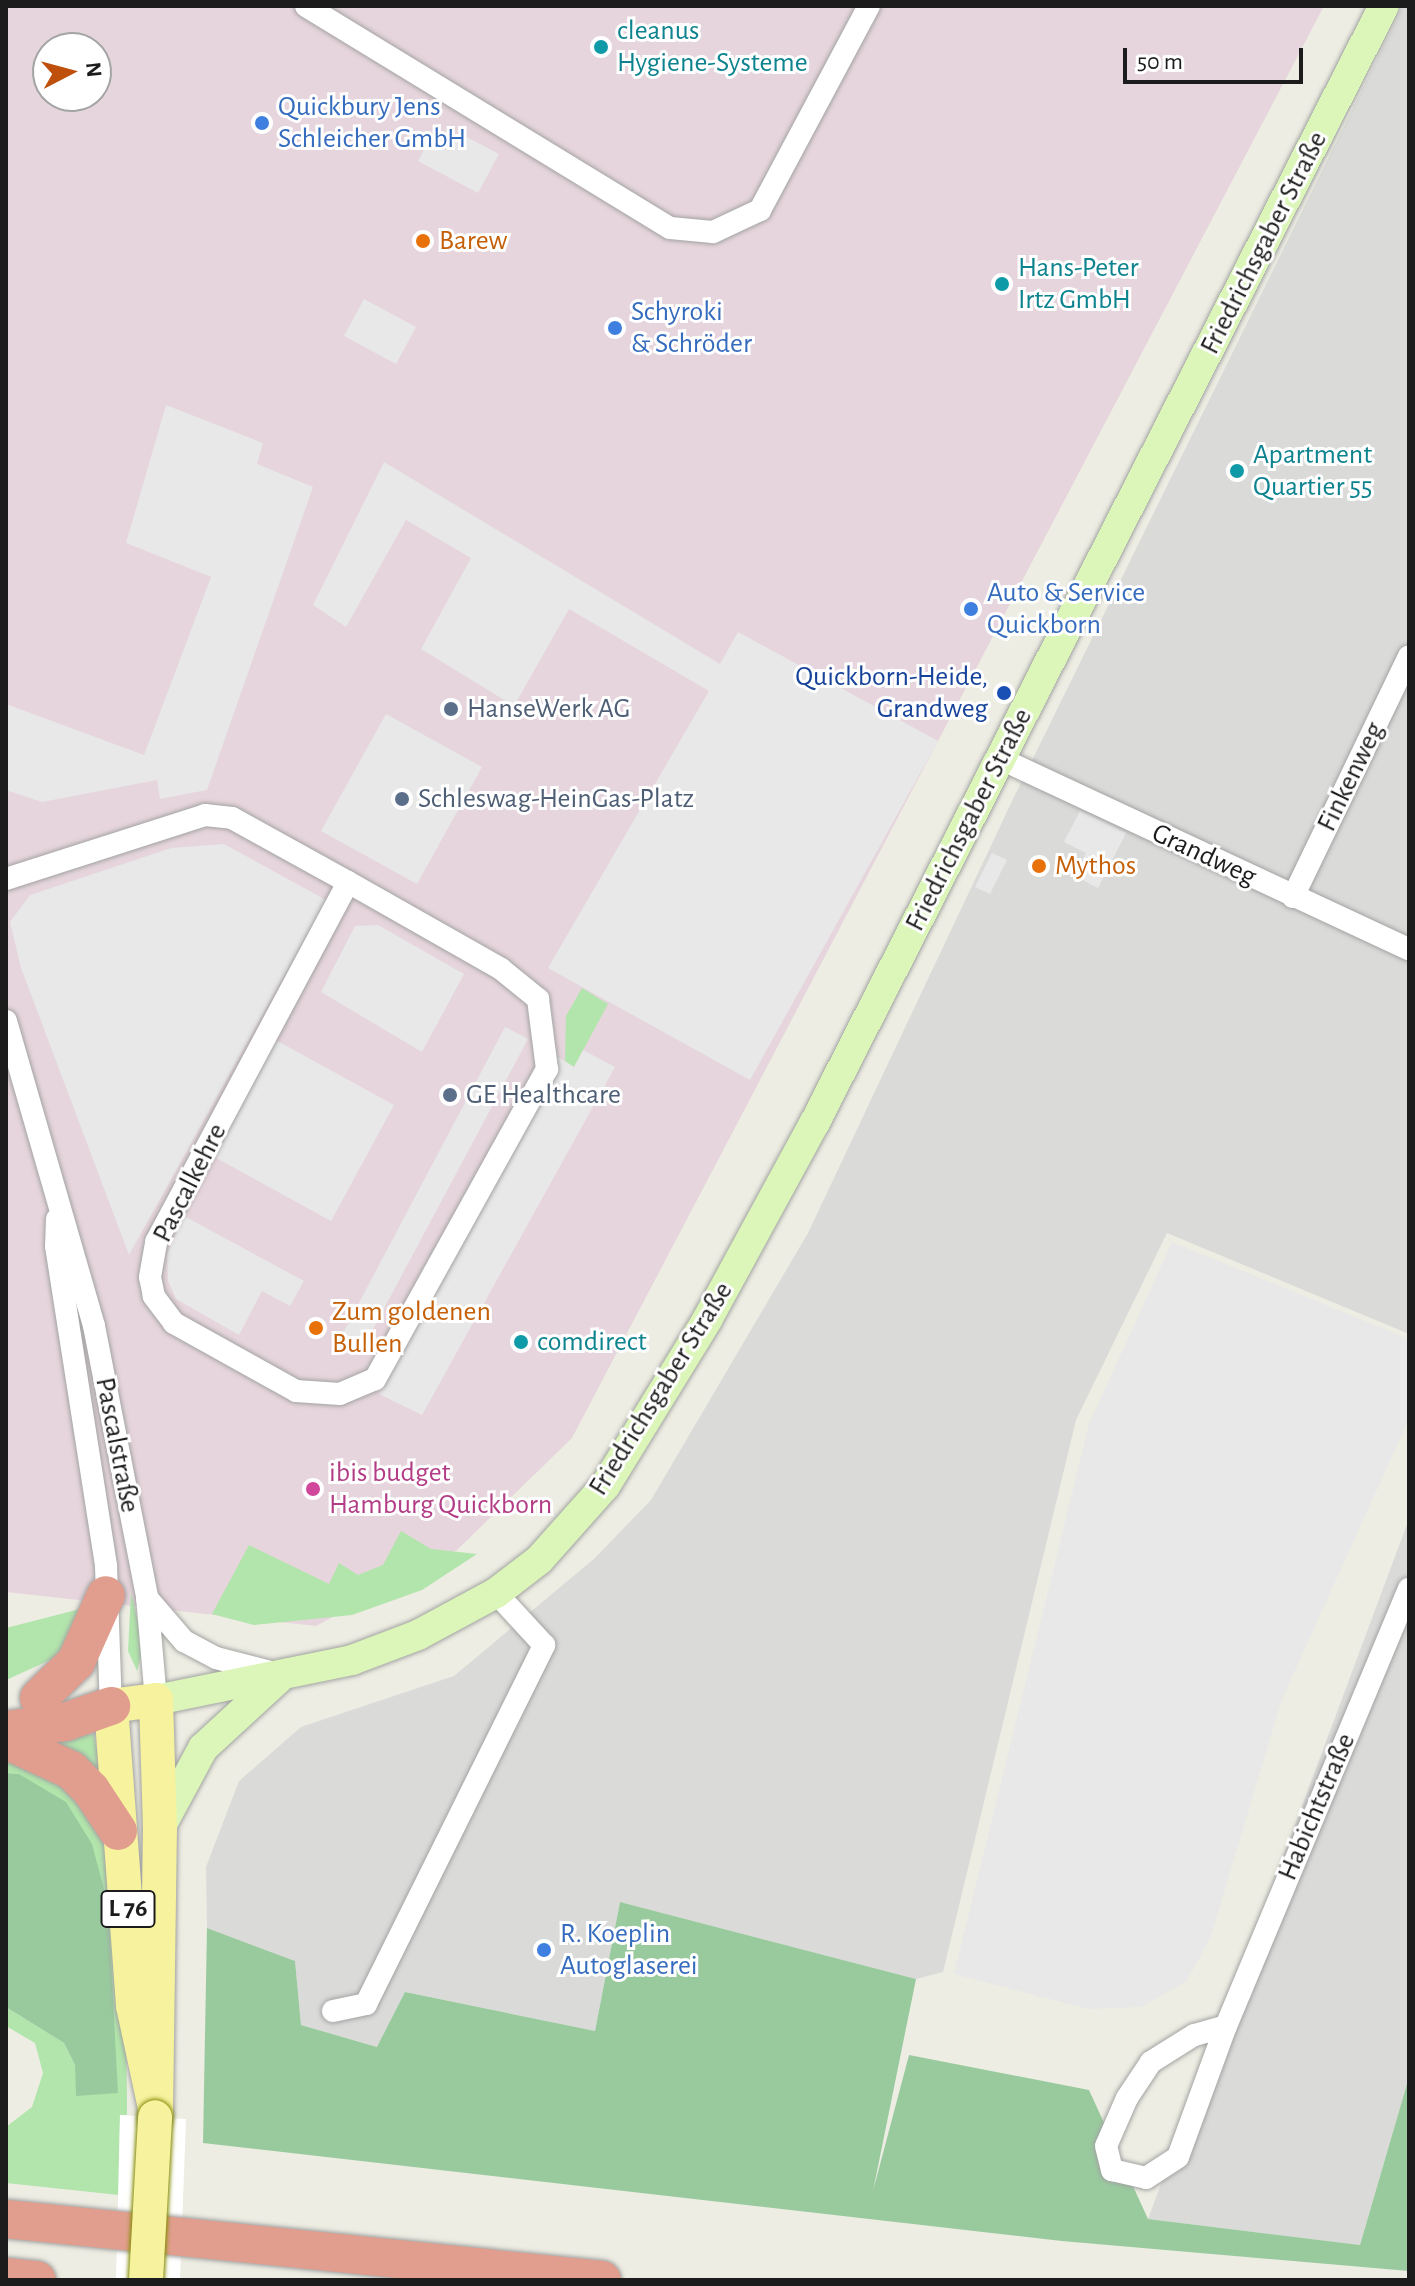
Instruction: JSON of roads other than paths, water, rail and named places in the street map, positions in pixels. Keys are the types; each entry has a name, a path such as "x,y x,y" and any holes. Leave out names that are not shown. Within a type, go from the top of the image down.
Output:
{"highway":[{"path":"22,1701 76,1662 106,1595"},
{"path":"22,1701 72,1695 111,1706"},
{"path":"6,1730 65,1722 111,1706"},
{"path":"6,1740 71,1770 91,1790 118,1831"},
{"path":"13,2219 602,2280"},
{"path":"6,2277 37,2280"}],"main road":[{"name":"Friedrichsgaber Straße","path":"156,2114 133,2006 126,1862 118,1831 111,1706 283,1675 384,1650 496,1593 539,1560 605,1486 700,1333 814,1124 1384,6"},
{"name":"Friedrichsgaber Straße","path":"160,1828 203,1748 283,1675"},
{"name":"Friedrichsgaber Straße","path":"146,2280 156,2114 160,1828 156,1700"}],"street":[{"path":"306,6 670,228 713,232 760,210 869,6"},
{"name":"Finkenweg","path":"1293,897 1409,656"},
{"name":"Grandweg","path":"1001,759 1409,949"},
{"path":"6,879 205,815 232,818 348,882"},
{"name":"Pascalkehre","path":"348,882 501,969 538,999 547,1069 375,1379 340,1394 296,1391 174,1323 154,1296 150,1277 156,1242 348,882"},
{"name":"Pascalstraße","path":"6,1021 94,1326 147,1597 156,1700"},
{"name":"Pascalstraße","path":"58,1194 56,1246 106,1595 111,1706"},
{"name":"Habichtstraße","path":"1226,2026 1194,2035 1151,2062 1127,2098 1106,2146 1112,2170 1146,2178 1178,2157 1226,2026 1409,1589"},
{"path":"333,2011 366,2004 544,1645 496,1593"},
{"name":"Friedrichsgaber Straße","path":"147,1597 184,1641 216,1658 283,1675"}],"place":[{"name":"cleanus Hygiene-Systeme","path":"601,47"},
{"name":"Quickbury Jens Schleicher GmbH","path":"262,123"},
{"name":"Barew","path":"423,241"},
{"name":"Hans-Peter Irtz GmbH","path":"1002,284"},
{"name":"Schyroki & Schröder","path":"615,328"},
{"name":"Apartment Quartier 55","path":"1237,471"},
{"name":"Auto & Service Quickborn","path":"971,609"},
{"name":"Quickborn-Heide, Grandweg","path":"1004,693"},
{"name":"HanseWerk AG","path":"451,709"},
{"name":"Schleswag-HeinGas-Platz","path":"402,799"},
{"name":"Mythos","path":"1039,866"},
{"name":"GE Healthcare","path":"450,1095"},
{"name":"Zum goldenen Bullen","path":"316,1328"},
{"name":"comdirect","path":"521,1342"},
{"name":"ibis budget Hamburg Quickborn","path":"313,1489"},
{"name":"R. Koeplin Autoglaserei","path":"544,1950"}]}
